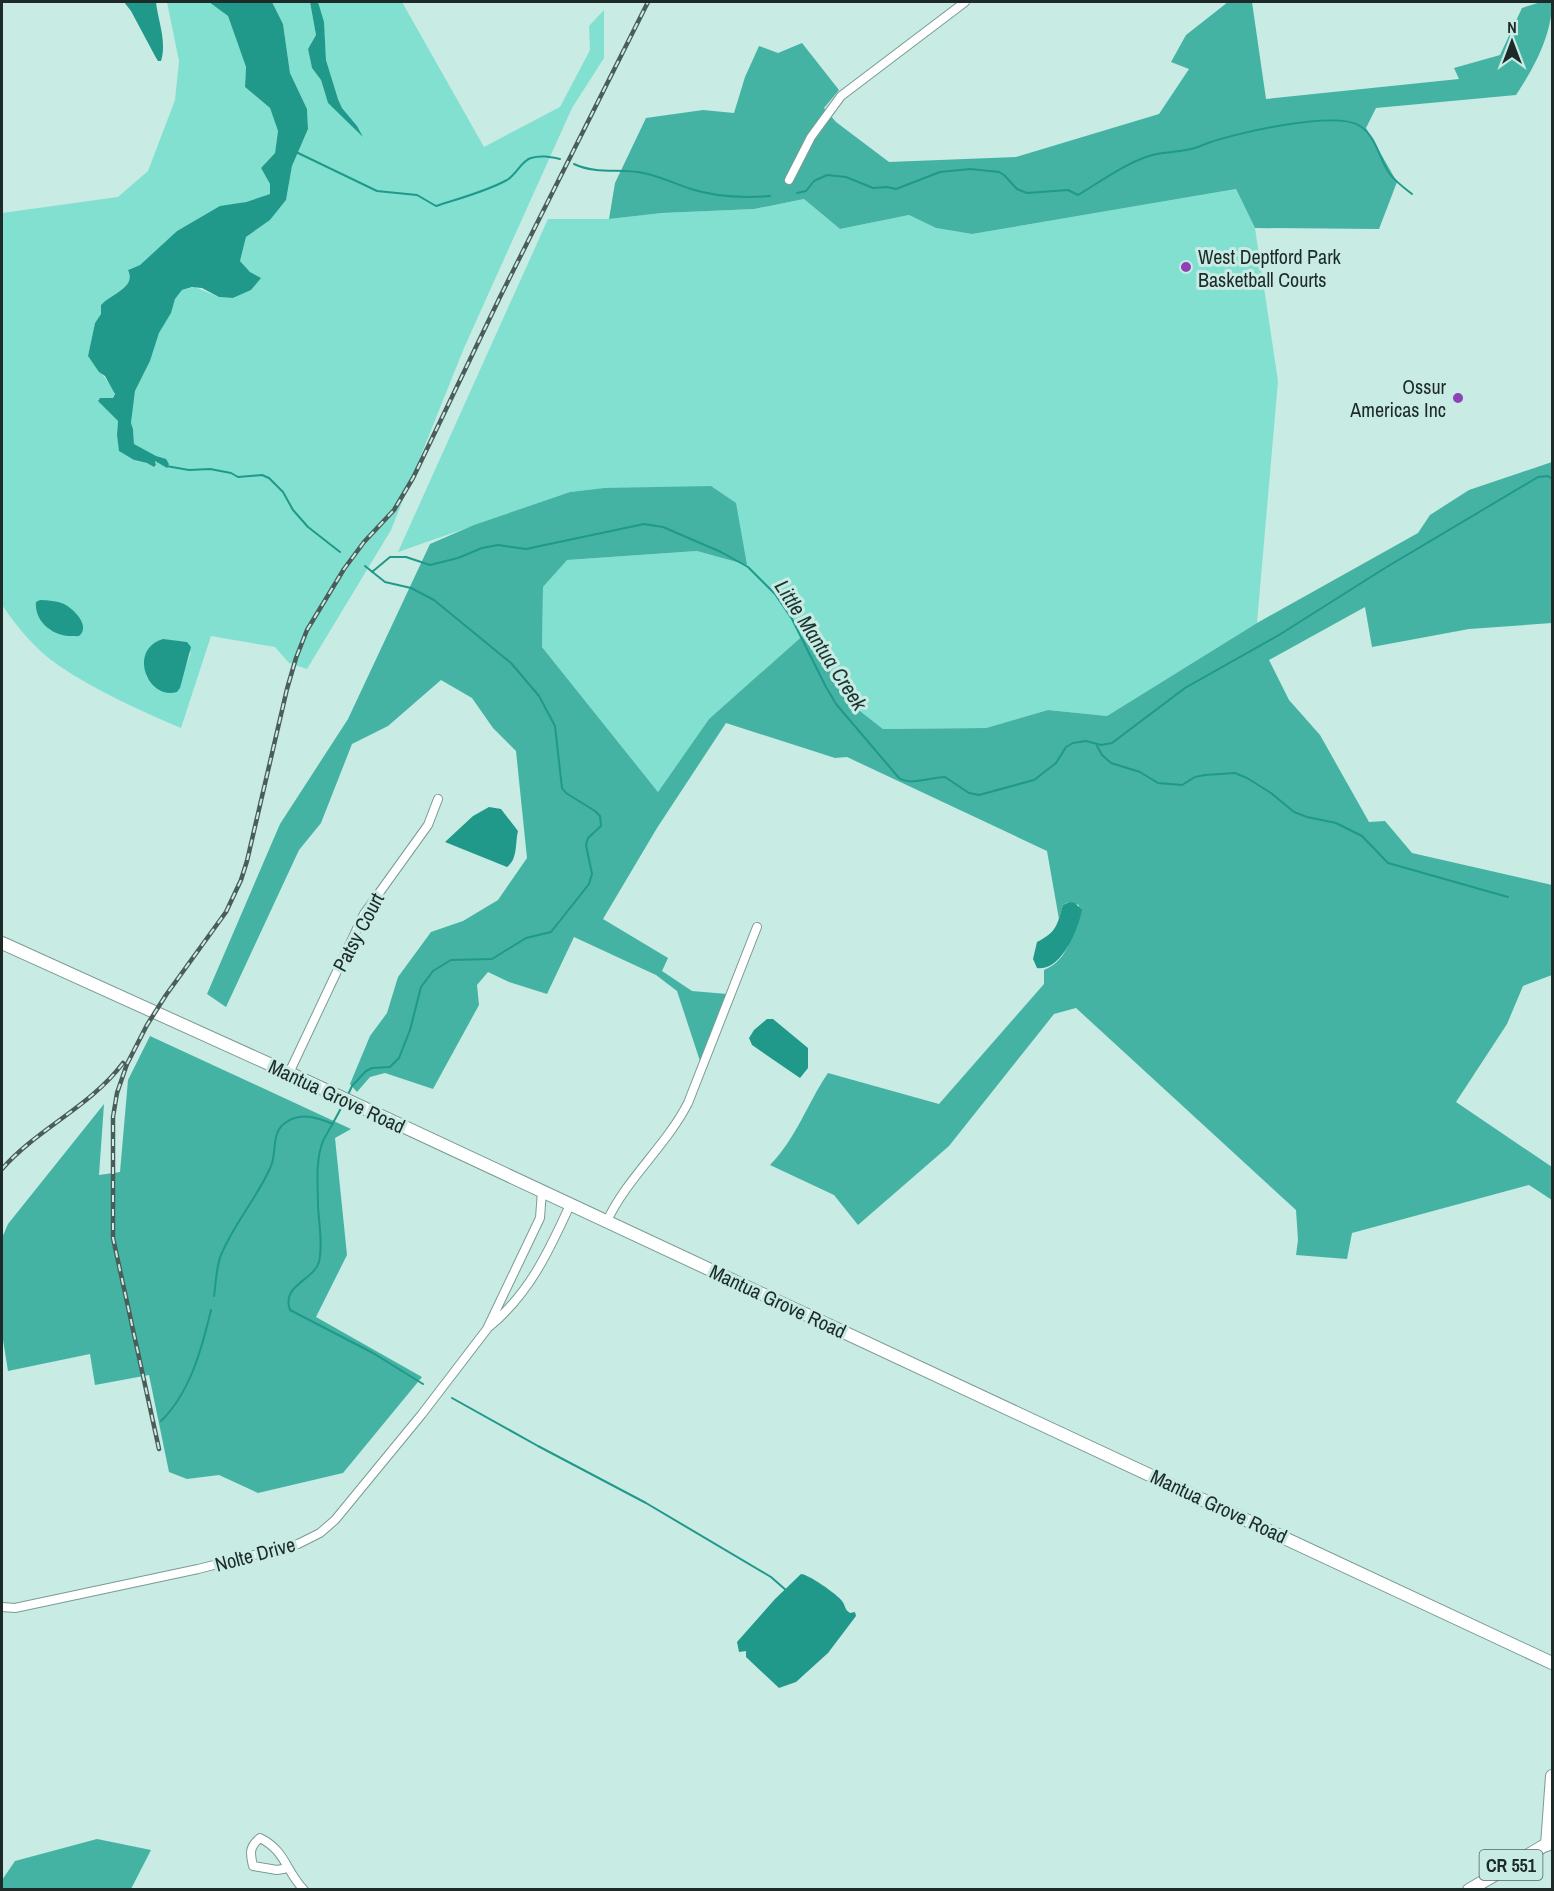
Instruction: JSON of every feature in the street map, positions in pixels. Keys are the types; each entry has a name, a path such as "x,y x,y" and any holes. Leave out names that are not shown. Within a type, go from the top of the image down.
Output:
{"main road":[{"name":"Mantua Grove Road","path":"2,943 289,1073 1552,1663"},
{"path":"1550,1843 1552,1776"},
{"name":"CR 551","path":"1470,1890 1550,1843"}],"street":[{"path":"789,180 812,137 841,96 965,2"},
{"name":"Patsy Court","path":"289,1073 363,914 428,825 438,799"},
{"path":"607,1221 615,1204 678,1123 757,927"},
{"name":"Nolte Drive","path":"2,1607 15,1608 198,1569 298,1544 320,1533 335,1520 422,1414 487,1329 540,1218 542,1191"},
{"name":"Nolte Drive","path":"487,1329 506,1313 534,1277 548,1253 570,1204"},
{"path":"288,1868 277,1870 253,1866 250,1854 253,1844 260,1838 277,1849 304,1890"}],"shaded area":[{"path":"124,2 156,2 163,39 161,61 158,61"},
{"path":"167,2 209,2 228,16 246,67 245,87 270,108 278,131 275,153 261,168 270,184 270,194 220,207 177,231 140,265 129,269 127,285 104,302 101,306 101,314 95,323 88,356 115,392 113,398 98,400 118,421 117,435 120,451 136,461 154,467 156,461 167,468 169,464 167,461 134,444 131,423 135,391 150,361 159,333 169,316 175,299 182,290 195,287 219,297 233,298 251,290 260,278 250,272 240,261 246,237 270,220 286,200 292,166 308,129 307,109 290,73 283,24 272,2 310,2 316,35 308,49 312,68 321,80 328,103 361,134 338,99 326,60 324,29 318,2 402,2 484,147 560,107 590,50 589,26 604,10 604,58 572,108 464,348 391,530 307,669 289,663 275,647 211,636 181,728 103,692 58,665 27,638 2,605 2,213 118,197 148,171 175,100 179,61","holes":["191,652 177,692 147,678 144,664"]},
{"path":"209,2 272,2 283,24 290,73 307,109 308,129 292,166 286,200 270,220 246,237 240,261 250,272 261,278 251,290 233,298 219,297 202,288 192,287 182,290 175,299 171,313 159,333 150,361 135,391 131,423 134,444 166,459 169,464 167,468 155,461 154,467 134,460 119,451 118,421 98,401 100,398 113,398 115,394 105,376 99,372 88,356 95,323 101,314 101,305 127,285 130,276 128,270 140,265 177,231 220,206 246,202 270,194 270,184 261,168 275,153 278,131 270,108 245,87 246,67 228,16"},
{"path":"310,2 318,2 324,22 326,60 338,99 363,137 328,103 321,80 312,68 308,49 316,35"},
{"path":"1228,2 1252,2 1266,99 1459,79 1454,68 1500,55 1522,8 1541,2 1552,2 1549,27 1541,51 1516,95 1376,108 1366,128 1397,182 1379,229 1255,228 1236,189 972,234 936,228 909,215 840,229 804,199 754,209 662,213 609,219 615,183 646,118 703,110 734,113 745,77 759,46 778,53 802,43 839,90 824,108 836,122 889,162 1016,157 1159,114 1189,69 1171,62 1186,35"},
{"path":"1236,189 1255,228 1278,381 1257,623 1107,716 1048,710 986,728 883,729 847,701 808,631 709,719 658,792 542,647 543,587 566,560 697,551 746,565 633,489 604,488 570,492 398,552 548,219 609,219 662,213 754,209 804,199 840,229 909,215 936,228 972,234"},
{"path":"1552,462 1552,623 1469,629 1372,647 1365,607 1269,660 1289,700 1320,735 1369,822 1385,821 1412,853 1552,885 1552,975 1523,986 1507,1024 1456,1102 1552,1167 1552,1200 1529,1185 1352,1233 1347,1259 1296,1255 1298,1240 1296,1210 1076,1008 1054,1014 949,1146 858,1225 834,1195 770,1165 795,1132 828,1073 939,1104 1044,984 1044,970 1060,959 1070,942 1079,905 1068,902 1063,905 1059,919 1047,851 847,757 835,758 726,723 657,828 603,919 668,958 662,971 692,991 727,994 700,1061 677,991 656,975 574,937 547,994 509,982 488,972 477,985 479,1005 433,1089 385,1073 370,1077 357,1092 350,1084 370,1036 387,1013 398,977 431,932 463,921 498,900 527,858 516,751 493,728 472,698 441,680 388,726 352,744 321,823 299,850 226,1007 207,994 280,824 348,719 430,544 474,525 570,492 604,488 711,486 736,503 747,565 697,551 567,560 543,587 542,647 658,792 709,719 808,631 847,701 883,729 986,728 1048,710 1107,716 1257,623 1418,533 1430,515 1469,490"},
{"path":"40,600 58,602 71,609 83,625 80,635 66,636 47,627 38,616 36,609 36,602"},
{"path":"163,639 187,642 191,647 177,692 167,693 158,689 150,682 146,673 144,663 146,653 152,645"},
{"path":"489,807 501,809 518,831 515,855 507,867 445,842 473,816"},
{"path":"1069,902 1075,903 1082,910 1077,928 1061,957 1046,967 1037,968 1033,959 1037,942 1052,931 1063,905"},
{"path":"767,1019 773,1019 808,1048 808,1068 800,1078 752,1045 749,1038 754,1030"},
{"path":"150,1036 351,1129 335,1138 347,1255 316,1317 422,1377 343,1473 258,1493 219,1475 187,1479 169,1472 149,1375 95,1385 90,1354 8,1371 2,1340 2,1238 8,1224 104,1104 99,1175 120,1172 128,1080"},
{"path":"801,1574 829,1589 842,1601 848,1612 855,1612 856,1616 828,1653 796,1682 779,1688 746,1657 746,1651 739,1652 737,1642"},
{"path":"97,1839 151,1850 131,1889 2,1889 2,1880 15,1861"}],"waterway":[{"path":"797,193 806,191 814,181 827,175 846,177 873,188 896,189 940,172 970,169 999,172 1017,189 1027,193 1068,190 1078,195 1119,170 1152,155 1193,149 1262,129 1330,120 1348,122 1365,130 1374,141 1389,173 1412,194"},
{"path":"296,152 377,191 417,195 436,206 507,180 531,158 542,156 560,159"},
{"path":"574,164 591,169 649,174 710,194 740,197 770,196"},
{"name":"Little Mantua Creek","path":"166,466 189,470 210,469 231,473 238,477 262,475 269,478 283,492 293,510 308,527 340,552"},
{"name":"Little Mantua Creek","path":"372,572 390,557 406,557 430,565 498,545 526,549 644,524 663,527 721,552 748,567 775,594 792,619 836,704 899,778 915,781 945,777 969,793 979,795 1034,780 1056,763 1066,747 1073,743 1086,741 1101,745 1112,743 1185,688 1279,635 1385,568 1538,477 1548,476 1552,479"},
{"path":"347,1097 352,1086 366,1071 372,1068 390,1067 399,1058 410,1030 421,987 433,971 451,960 492,959 526,938 551,932 589,884 592,874 586,845 588,838 601,826 600,816 595,811 566,793 562,788 555,726 539,696 511,663 434,600 411,588 385,582 365,566"},
{"name":"Little Mantua Creek","path":"1097,746 1102,755 1111,763 1140,772 1158,783 1182,785 1195,777 1235,773 1271,793 1294,812 1336,823 1362,836 1388,863 1508,897"},
{"path":"343,1104 320,1149 318,1206 321,1242 319,1262 311,1274 290,1295 288,1302 290,1310 373,1353 423,1384"},
{"path":"214,1296 221,1255 271,1166 276,1137 281,1127 291,1120 302,1117 333,1124"},
{"path":"161,1421 180,1397 194,1369 211,1310"},
{"path":"452,1398 646,1503 771,1577 787,1591"}],"railway":[{"path":"159,1449 113,1238 113,1117 117,1093 127,1064 147,1025 226,912 241,880 287,689 307,630 344,569 364,542 394,510 413,478 500,297 648,2"},
{"path":"2,1169 31,1141 80,1105 110,1079 123,1063"}],"place":[{"name":"West Deptford Park Basketball Courts","path":"1186,267"},
{"name":"Ossur Americas Inc","path":"1458,398"}]}
